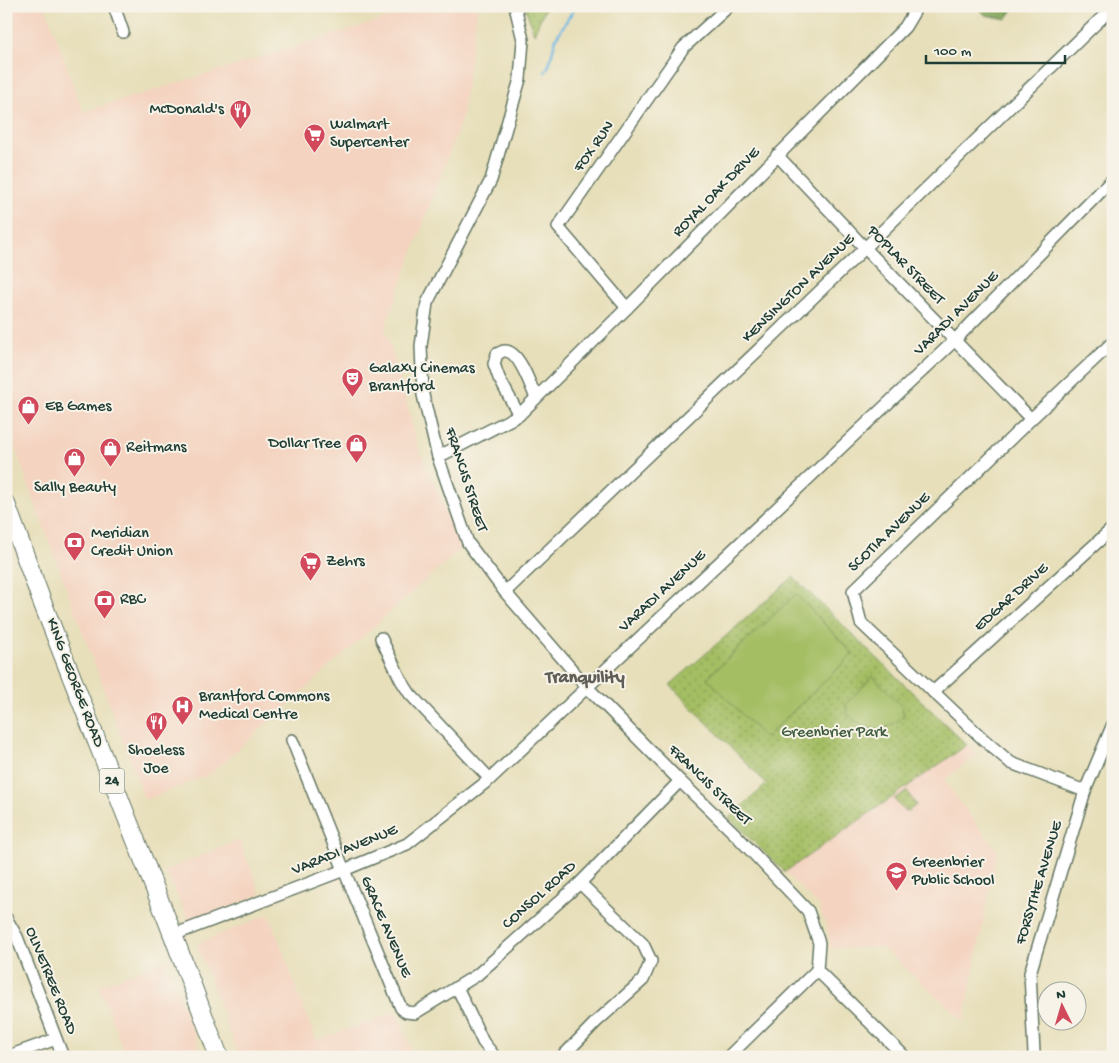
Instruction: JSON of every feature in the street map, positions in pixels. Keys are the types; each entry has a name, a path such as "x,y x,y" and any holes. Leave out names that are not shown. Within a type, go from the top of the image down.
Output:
{"main road":[{"name":"KING GEORGE ROAD","path":"6,504 11,535 173,935 219,1057"}],"street":[{"path":"114,6 124,32"},
{"name":"FRANCIS STREET","path":"515,6 523,40 520,79 494,171 427,303 421,346 423,395 438,458 468,542 505,592 587,687 735,834 808,911 819,943 817,970"},
{"name":"FOX RUN","path":"627,308 558,227 683,48 729,6"},
{"name":"ROYAL OAK DRIVE","path":"438,458 519,415 905,27 914,12 914,6"},
{"name":"KENSINGTON AVENUE","path":"505,592 865,248 1113,7"},
{"name":"POPLAR STREET","path":"777,155 1031,419"},
{"name":"VARADI AVENUE","path":"173,935 407,844 490,779 954,341 1113,179"},
{"name":"SCOTIA AVENUE","path":"1085,791 1011,763 982,739 861,622 853,591 1113,342"},
{"path":"519,415 498,378 494,364 497,354 505,351 512,352 519,360 536,398"},
{"name":"EDGAR DRIVE","path":"934,692 1113,528"},
{"path":"381,638 401,680 410,694 490,779"},
{"name":"FORSYTHE AVENUE","path":"1033,1057 1030,973 1085,791 1113,724"},
{"name":"GRACE AVENUE","path":"292,740 401,1008 406,1012"},
{"name":"CONSOL ROAD","path":"406,1012 415,1013 477,975 580,883 680,781"},
{"path":"562,1057 596,1022 643,980 651,961 642,944 580,883"},
{"name":"OLIVETREE ROAD","path":"6,918 17,937 63,1057"},
{"path":"728,1057 817,970 905,1057"},
{"path":"457,987 482,1042 495,1057"},
{"path":"6,1057 56,1039"}],"shaded area":[{"path":"6,6 45,6 83,112 427,6 478,6 461,120 385,328 416,442 461,548 212,773 145,800 30,490 6,420"},
{"name":"Greenbrier Public School","path":"967,745 977,754 944,780 997,851 964,1021 882,947 830,948 829,934 819,906 785,872"},
{"path":"239,840 261,894 190,922 165,871"},
{"path":"269,914 316,1041 396,1012 414,1057 239,1057 197,944"},
{"path":"165,960 203,1057 126,1057 99,986"}],"green space":[{"path":"525,6 546,6 534,34"},
{"path":"979,6 1016,6 1006,19 985,15"},
{"name":"Greenbrier Park","path":"793,577 967,745 785,872 729,818 767,784 670,685"},
{"path":"796,594 853,654 765,738 707,678"},
{"path":"873,676 902,707 904,716 881,729 866,727 852,718 847,711 846,704"},
{"path":"907,791 916,805 909,811 903,810 894,799"}],"waterway":[{"path":"545,72 549,65 556,38 576,6"}],"place":[{"name":"McDonald's","path":"240,129"},
{"name":"Walmart Supercenter","path":"314,153"},
{"name":"Galaxy Cinemas Brantford","path":"353,397"},
{"name":"EB Games","path":"29,426"},
{"name":"Dollar Tree","path":"357,463"},
{"name":"Reitmans","path":"110,467"},
{"name":"Sally Beauty","path":"75,478"},
{"name":"Meridian Credit Union","path":"75,562"},
{"name":"Zehrs","path":"310,581"},
{"name":"RBC","path":"104,619"},
{"name":"Brantford Commons Medical Centre","path":"183,725"},
{"name":"Shoeless Joe","path":"156,741"},
{"name":"Greenbrier Public School","path":"896,891"}],"district":[{"name":"Tranquility","path":"585,678"}]}
